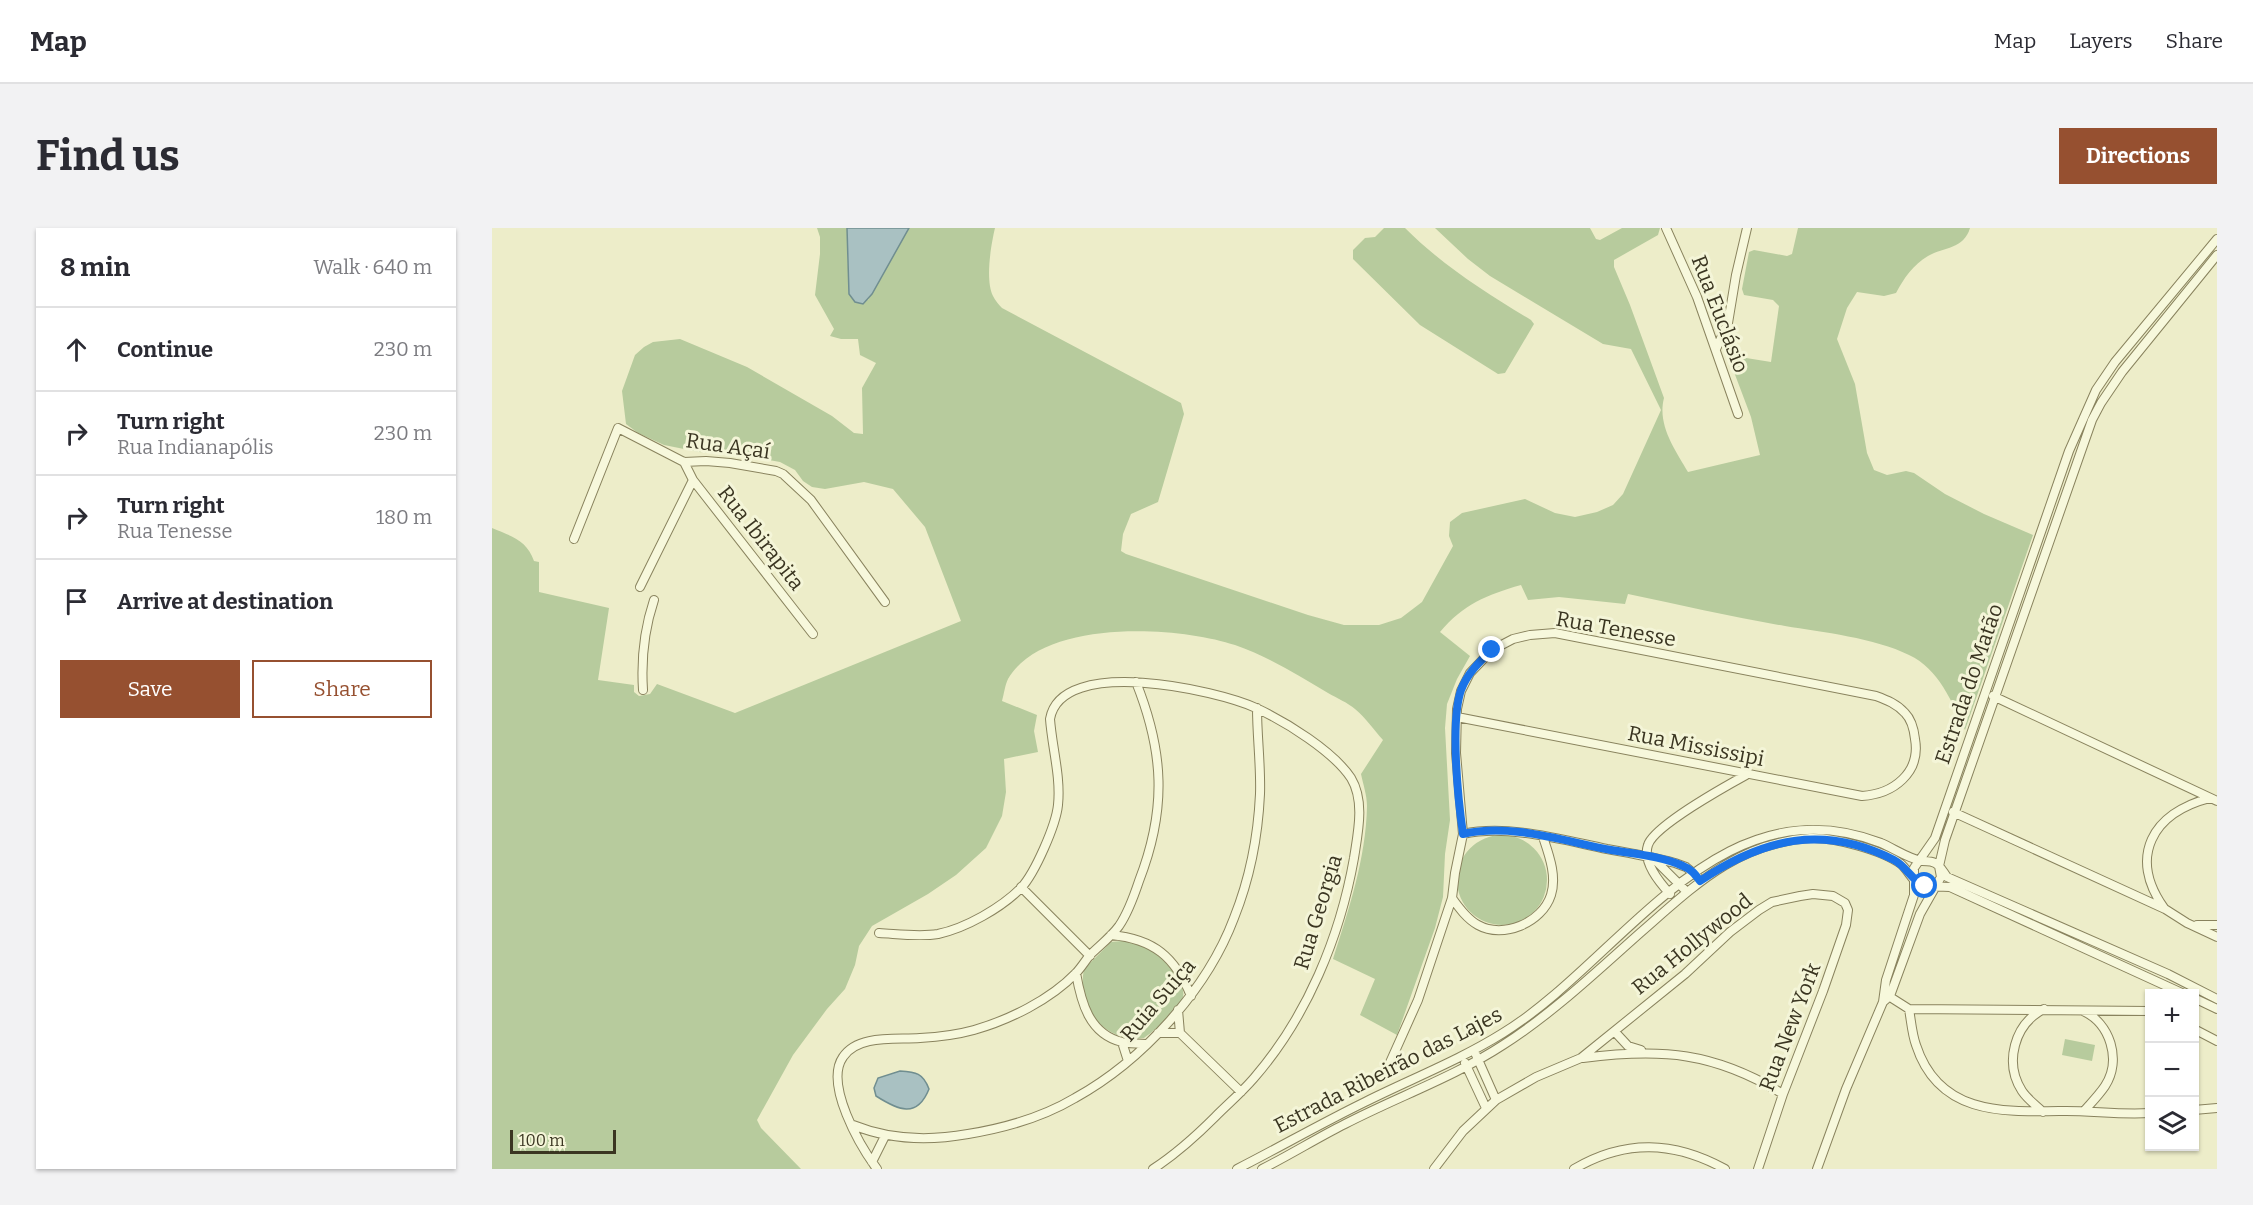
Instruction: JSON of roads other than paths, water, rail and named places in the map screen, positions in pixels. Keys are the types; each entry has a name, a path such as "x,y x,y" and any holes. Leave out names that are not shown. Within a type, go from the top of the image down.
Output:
{"street":[{"name":"Rua Euclásio","path":"1666,228 1697,297 1738,414"},
{"path":"1716,349 1728,323 1747,228"},
{"name":"Estrada do Matão","path":"1886,994 1891,961 1916,887 1913,880 1914,868 1932,845 2069,451 2085,413 2096,390 2115,362 2217,239"},
{"path":"2205,251 2216,257"},
{"name":"Estrada do Matão","path":"1939,866 1945,840 2096,412 2122,372 2216,257"},
{"name":"Rua Açaí","path":"574,539 618,428 684,462 730,463 783,474 811,500 885,602"},
{"name":"Rua Ibirapita","path":"684,462 693,480 813,634"},
{"path":"640,587 693,480"},
{"path":"643,690 644,640 654,600"},
{"name":"Rua Tenesse","path":"1388,1067 1418,1000 1452,898 1463,834 1456,753 1459,698 1465,681 1480,661 1492,650 1514,639 1555,633 1876,696 1893,703 1906,714 1914,730 1917,748 1915,760"},
{"path":"874,1165 862,1147 840,1096 837,1081 843,1056 858,1045 879,1040 948,1036 1005,1019 1033,1005 1062,986 1119,926 1147,860 1158,816 1158,769 1154,736 1136,682"},
{"name":"Rua Georgia","path":"879,933 915,936 938,934 961,927 997,907 1021,887 1048,839 1058,805 1058,782 1050,719 1052,709 1063,695 1079,688 1094,684 1136,682 1203,691 1232,698 1257,708 1294,730 1341,765 1352,779 1360,808 1358,836 1347,894 1313,989 1294,1023 1254,1078 1185,1146 1153,1169"},
{"path":"1986,693 2214,799"},
{"name":"Ruia Suiça","path":"853,1125 885,1136 907,1138 954,1137 1017,1123 1076,1098 1128,1061 1158,1033 1191,996 1226,939 1254,855 1260,792 1257,708"},
{"name":"Rua Mississipi","path":"1457,717 1862,796 1888,791 1899,784 1908,774 1915,760"},
{"path":"1676,901 1651,869 1648,843 1690,808 1746,775"},
{"path":"2165,909 2149,881 2147,863 2150,845 2156,830 2182,807 2214,799"},
{"path":"1945,808 2165,909 2187,923 2217,937"},
{"name":"Estrada Ribeirão das Lajes","path":"1237,1169 1502,1034 1534,1011 1597,958 1679,883 1738,846 1766,836 1799,830 1833,830 1860,836 1921,861"},
{"path":"1463,834 1494,831 1543,837 1676,862 1694,873 1700,881"},
{"path":"1452,898 1473,921 1489,928 1504,930 1533,920 1551,897 1553,882 1551,862 1543,837"},
{"name":"Estrada Ribeirão das Lajes","path":"1262,1169 1345,1124 1503,1046 1549,1013 1700,881 1723,865 1760,848 1793,840 1814,838 1836,840 1860,846 1893,860 1902,865 1913,880"},
{"path":"1650,857 1687,892"},
{"path":"1921,861 1932,862 1939,866 1947,877 2157,969 2217,999"},
{"path":"1817,1169 1846,1089 1886,994 1920,914 1941,877 1939,866"},
{"path":"1913,880 1925,886 1950,887 2175,989"},
{"path":"1021,887 1090,956"},
{"name":"Rua Hollywood","path":"1434,1169 1463,1131 1496,1100 1536,1077 1581,1058 1685,974 1730,932 1772,902 1813,894 1841,899"},
{"name":"Rua New York","path":"1758,1169 1783,1094 1846,925 1848,910 1841,899"},
{"path":"2187,923 2217,925"},
{"path":"1111,935 1134,938 1159,950 1178,971 1191,996"},
{"path":"1076,973 1082,1005 1095,1026 1122,1042 1145,1044"},
{"path":"1886,994 1909,1009 2145,1011"},
{"path":"2199,1000 2217,1009"},
{"path":"1909,1009 1915,1043 1929,1074 1943,1090 1965,1102 1988,1109 2145,1113"},
{"path":"2043,1112 2022,1090 2013,1067 2012,1055 2016,1041 2027,1022 2046,1009"},
{"path":"2079,1009 2092,1015 2101,1025 2112,1049 2112,1062 2105,1086 2084,1111"},
{"path":"1178,1010 1180,1033 1241,1092"},
{"path":"1615,1032 1628,1046 1645,1052"},
{"path":"2199,1032 2217,1041"},
{"path":"1158,1033 1180,1033"},
{"path":"1122,1042 1128,1061"},
{"path":"1473,1050 1496,1100"},
{"name":"Rua Hollywood","path":"1581,1058 1645,1052 1702,1058 1755,1077 1783,1094"},
{"path":"1461,1056 1486,1108"},
{"path":"2199,1110 2217,1108"},
{"path":"874,1165 885,1136"},
{"path":"1574,1169 1618,1150 1657,1148 1676,1149 1712,1161 1725,1169"}],"water":[{"path":"847,228 909,228 872,294 863,304 855,302 849,294"},
{"path":"900,1071 918,1074 929,1089 919,1105 913,1108 899,1108 876,1096 874,1088 878,1078"}]}
